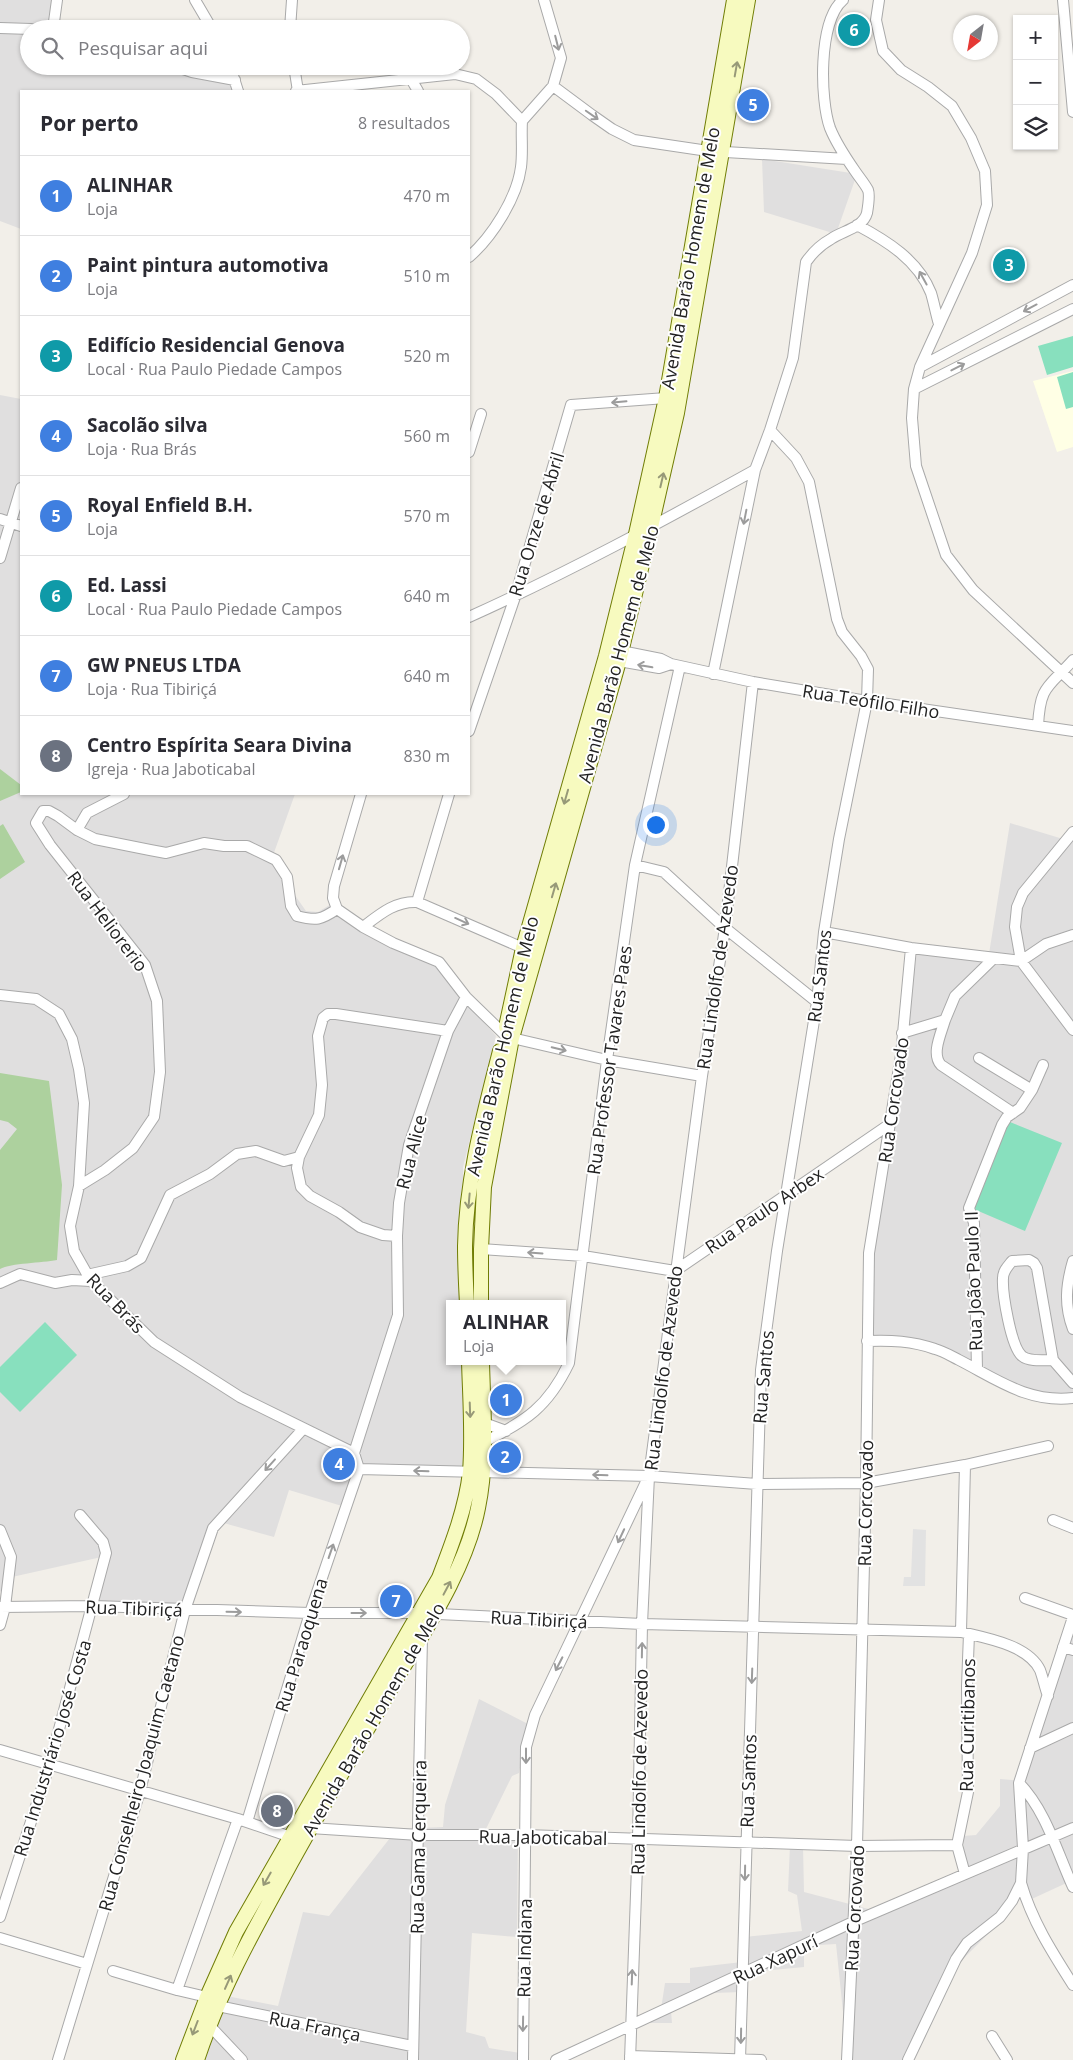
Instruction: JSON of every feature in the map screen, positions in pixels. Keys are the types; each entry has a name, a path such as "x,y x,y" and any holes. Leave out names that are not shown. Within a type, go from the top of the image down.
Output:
{"main road":[{"name":"Avenida Barão Homem de Melo","path":"467,1300 465,1245 470,1186 481,1126 620,656 677,413 715,152 734,0"},
{"name":"Avenida Barão Homem de Melo","path":"481,1300 484,1187 508,1036 512,998 522,948 603,666 636,534 748,0"},
{"path":"666,398 675,402 677,413"},
{"name":"Avenida Barão Homem de Melo","path":"197,2060 209,2025 246,1943 422,1635 451,1581 466,1546 478,1509 477,1473 471,1433 469,1365"},
{"name":"Avenida Barão Homem de Melo","path":"184,2060 207,1996 236,1932 438,1578 453,1542 466,1493 477,1473 484,1442 482,1365"}],"street":[{"path":"54,20 57,0"},
{"path":"196,0 207,20"},
{"path":"291,20 292,0"},
{"path":"470,256 487,237 509,204 521,168 522,121 553,86 561,58 554,28 544,0"},
{"path":"713,674 755,470 794,358 806,262 815,250 832,238 857,226 867,214 869,192 847,159 830,128 824,99 824,66 828,30 837,5 843,0"},
{"path":"879,0 876,20 883,51 902,70 952,106 971,138 985,171 987,205 972,253 938,324 920,367 914,389 912,418 916,466 946,555 973,590 1073,683"},
{"path":"1062,0 1073,112"},
{"path":"0,28 20,29"},
{"path":"208,75 235,80"},
{"path":"233,75 238,90"},
{"path":"295,75 297,90"},
{"path":"306,90 446,75"},
{"path":"459,75 476,79 496,94 522,121"},
{"path":"411,79 417,90"},
{"path":"553,86 612,129 634,140 715,152 847,159"},
{"path":"857,226 882,238 915,265 931,293 938,324"},
{"path":"920,367 1073,285"},
{"path":"914,389 1073,309"},
{"name":"Rua Onze de Abril","path":"470,728 515,597 571,405 666,398"},
{"path":"470,449 481,414"},
{"name":"Rua Santos","path":"740,2060 761,1370 786,1195 817,1002 824,932 839,839 867,701 868,669 861,656 842,632 837,619 809,482 796,458 770,430"},
{"path":"470,617 515,597 651,527 755,470"},
{"path":"0,558 5,520 20,490"},
{"path":"5,520 20,526"},
{"path":"603,666 620,656"},
{"name":"Rua Teófilo Filho","path":"620,656 659,668 675,665 753,682 1073,732"},
{"path":"1038,726 1039,704 1043,692 1073,660"},
{"name":"Rua Professor Tavares Paes","path":"484,1442 514,1427 551,1396 569,1363 607,1060 635,865 675,665"},
{"name":"Rua Lindolfo de Azevedo","path":"630,2058 638,1839 642,1624 649,1476 702,1076 725,928 753,682"},
{"path":"122,795 87,813 77,830 95,839 166,853 204,842 224,846 247,846 276,860 287,877 291,906 296,916 311,920 323,919 338,909"},
{"path":"361,795 334,886 333,898 338,909 363,927 393,943 439,962 466,997 508,1036 607,1060 702,1076"},
{"path":"417,902 449,795"},
{"name":"Rua Heliorerio","path":"77,830 49,811 43,811 36,823 50,845 145,965 158,1001 160,1072 154,1117 133,1148 105,1170 79,1186"},
{"path":"1073,832 1023,893 1017,907 1015,927 1021,961 1073,1030"},
{"path":"635,865 664,872 725,928 817,1002"},
{"path":"363,927 394,905 407,901 417,902 522,948"},
{"path":"824,932 912,948 1021,961 1046,944 1073,935"},
{"name":"Rua Corcovado","path":"847,2060 857,1846 866,1483 869,1253 890,1124 912,948"},
{"path":"994,958 955,996 945,1020 936,1055 941,1065 1013,1113"},
{"name":"Rua Brás","path":"0,995 36,999 59,1014 72,1039 84,1103 79,1186 70,1226 74,1251 89,1278 154,1342 240,1397 354,1453"},
{"name":"Rua Alice","path":"354,1453 398,1315 397,1236 399,1203 409,1145 448,1031 466,997"},
{"path":"397,1236 382,1235 360,1227 340,1212 310,1196 301,1188 297,1168 299,1157 319,1115 322,1085 318,1036 323,1018 328,1014 448,1031"},
{"path":"902,1033 945,1020"},
{"path":"979,1058 1032,1090"},
{"name":"Rua João Paulo II","path":"977,1369 974,1223 969,1208 1002,1125 1007,1117 1020,1108 1032,1090 1043,1066"},
{"name":"Rua Paulo Arbex","path":"675,1271 890,1124"},
{"path":"0,1283 20,1274 55,1282 89,1278 127,1266 141,1258 170,1196 210,1174 237,1154 256,1151 284,1160 299,1157"},
{"path":"481,1249 583,1256 675,1271"},
{"path":"1053,1360 1028,1359 1022,1356 1017,1349 1010,1327 1003,1276 1006,1267 1012,1261 1029,1260 1037,1268 1053,1360 1073,1383"},
{"path":"1073,1262 1066,1286 1067,1314 1073,1328"},
{"path":"867,1341 896,1340 936,1349 977,1369 996,1381 1034,1396 1052,1400 1073,1398"},
{"path":"484,1422 506,1431"},
{"name":"Rua Conselheiro Joaquim Caetano","path":"58,2060 140,1791 185,1610 213,1528 303,1429"},
{"path":"354,1453 359,1469 649,1476 757,1484 866,1483 965,1465 1048,1446"},
{"name":"Rua Curitibanos","path":"965,1465 965,1633 968,1792 957,1845 965,1874"},
{"name":"Rua Paraoquena","path":"177,1990 242,1821 359,1469"},
{"name":"Rua Indiana","path":"522,2060 526,1747 534,1715 581,1621 649,1476"},
{"name":"Rua Industriário José Costa","path":"0,1917 50,1763 106,1553 103,1542 80,1515"},
{"path":"1053,1520 1073,1528"},
{"path":"0,1530 10,1557 0,1624"},
{"path":"1025,1598 1073,1616 1068,1649 1048,1696 1019,1783 1023,1848 1021,1883 1042,1937 1073,1985"},
{"name":"Rua Tibiriçá","path":"3,1607 93,1606 310,1614 418,1613 642,1624 965,1633 1009,1644 1025,1654 1039,1668 1048,1696"},
{"name":"Rua Gama Cerqueira","path":"413,2060 422,1635"},
{"path":"1030,1748 1073,1728"},
{"path":"0,1750 50,1763 291,1837"},
{"path":"1019,1783 1030,1795 1052,1837 1073,1887"},
{"name":"Rua Jaboticabal","path":"310,1828 419,1836 525,1835 857,1846 957,1845"},
{"name":"Rua Xapurí","path":"556,2060 853,1922 1073,1828"},
{"path":"908,2060 956,1959 967,1943 1000,1917 1012,1901 1021,1883"},
{"path":"0,1938 87,1964"},
{"path":"113,1971 177,1990 207,1996"},
{"name":"Rua França","path":"218,2006 412,2046"},
{"path":"209,2025 242,2060"},
{"path":"992,2036 1007,2060"},
{"path":"630,2058 760,2060"}],"shaded area":[{"path":"0,0 59,0 56,20 20,20 20,75 213,75 238,83 242,90 20,90 20,229 0,221"},
{"path":"762,159 857,174 836,234 764,212"},
{"path":"1073,371 1073,447 1057,452 1033,381"},
{"path":"0,395 20,399 20,795 295,795 271,861 306,911 318,912 333,903 390,944 436,960 477,1015 496,1036 463,1167 464,1300 446,1300 446,1365 465,1365 466,1467 354,1467 342,1506 289,1490 274,1537 220,1522 182,1605 94,1605 106,1556 12,1577 0,1592"},
{"path":"1010,823 1073,842 1073,1398 1046,1400 931,1346 870,1335 876,1227 917,952 988,960"},
{"path":"913,1529 926,1530 925,1586 903,1586 904,1577 911,1577"},
{"path":"1073,1623 1073,1880 1023,1903 1018,1895 999,1923 946,1976 908,2060 848,2060 836,1944 804,1946 804,1967 741,1973 741,1992 714,1993 671,2011 672,2023 634,2023 661,2009 665,1983 690,1983 690,1968 742,1962 744,1937 802,1931 797,1895 788,1891 790,1845 803,1846 804,1892 880,1912 965,1877 963,1836 976,1835 1000,1806 1000,1779 1024,1781"},
{"path":"479,1699 528,1724 519,1773 512,1776 485,1831 518,1832 517,1937 472,1933 466,2032 485,2037 489,2048 520,2053 520,2060 193,2060 216,1994 278,2006 303,1912 329,1916 397,1829 443,1827 445,1805"}],"green space":[{"path":"1073,336 1073,367 1047,375 1038,346"},
{"path":"1073,372 1073,407 1066,409 1057,377"},
{"path":"0,769 20,784 20,792 0,801"},
{"path":"3,824 25,862 0,879 0,826"},
{"path":"0,1073 49,1081 62,1185 57,1260 11,1265 0,1269 0,1150 17,1129 8,1122 0,1120"},
{"path":"1005,1120 1062,1143 1025,1231 969,1207"},
{"path":"45,1322 77,1355 20,1412 0,1392 0,1367"}],"place":[{"name":"Ed. Lassi","path":"854,30"},
{"name":"Royal Enfield B.H.","path":"753,105"},
{"name":"Edifício Residencial Genova","path":"1009,265"},
{"name":"ALINHAR","path":"506,1400"},
{"name":"Paint pintura automotiva","path":"505,1457"},
{"name":"Sacolão silva","path":"339,1464"},
{"name":"GW PNEUS LTDA","path":"396,1601"},
{"name":"Centro Espírita Seara Divina","path":"277,1811"}]}
